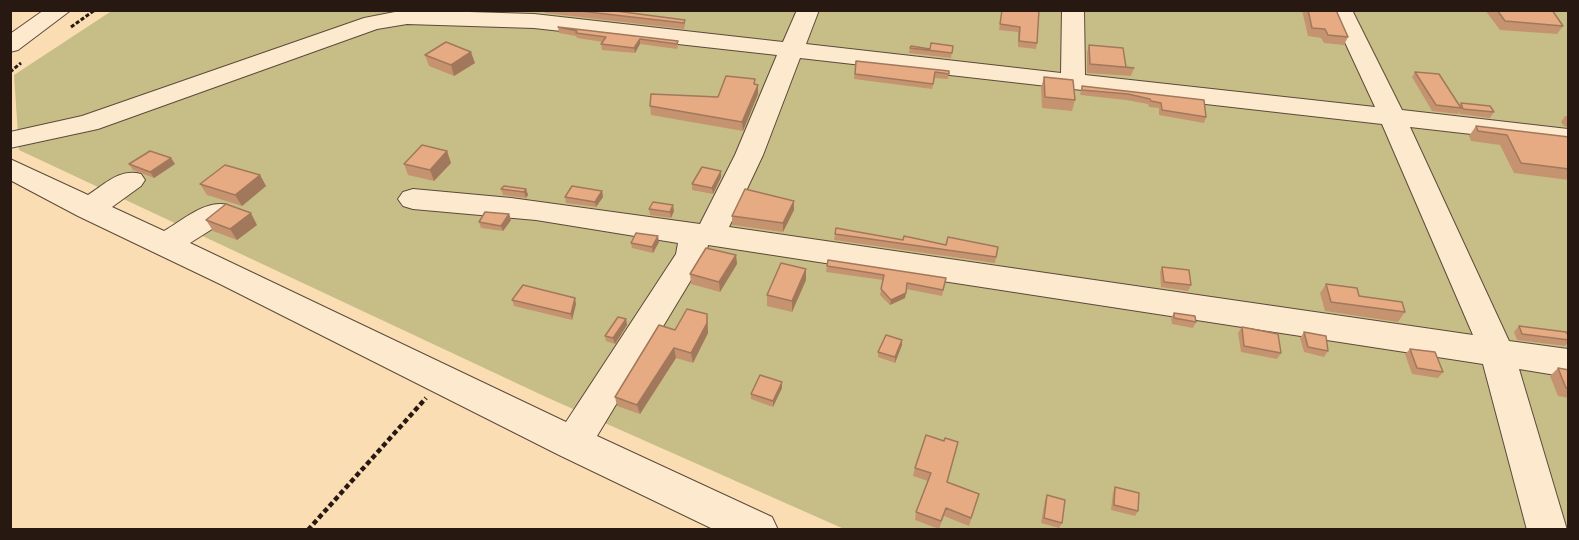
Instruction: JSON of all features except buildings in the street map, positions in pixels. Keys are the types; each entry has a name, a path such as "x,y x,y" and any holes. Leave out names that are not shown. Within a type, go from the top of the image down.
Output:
{"street":[{"path":"14,33 60,10"},
{"path":"572,444 691,255 749,155 808,10"},
{"path":"1072,10 1073,82"},
{"path":"1341,10 1392,116 1497,352 1547,530"},
{"path":"10,140 89,123 372,23 407,17 538,16 1073,82 1569,137"},
{"path":"10,168 572,444 758,530"},
{"path":"88,208 130,180"},
{"path":"412,199 454,201 609,220 1569,363"},
{"path":"166,244 218,212"}],"path":[{"path":"308,530 442,380"}],"shaded area":[{"path":"113,10 1568,11 1568,529 844,529 546,397 19,150 14,75"}]}
